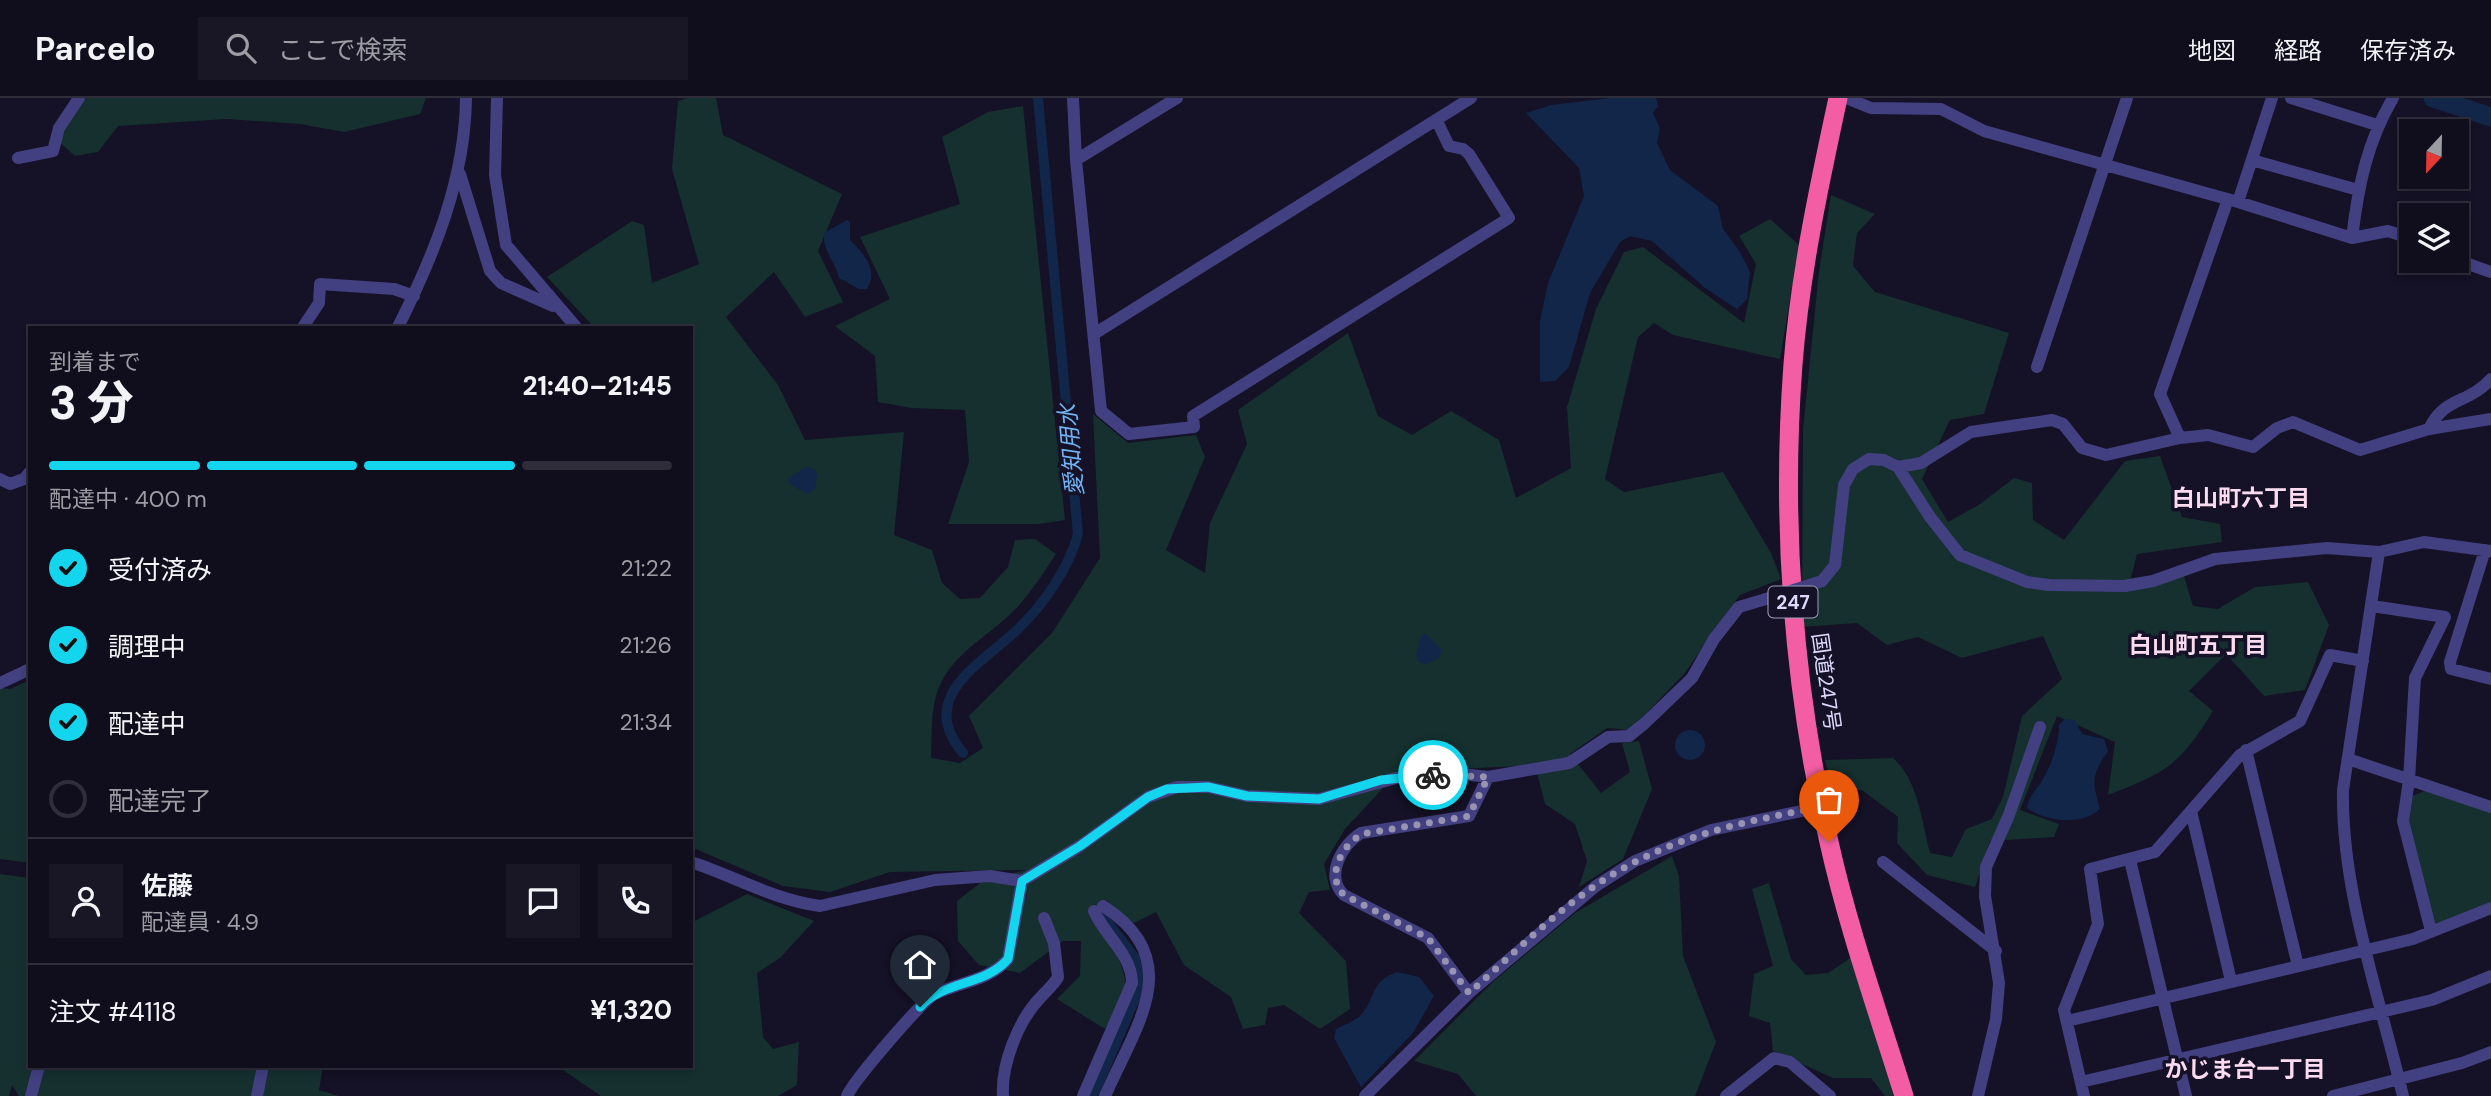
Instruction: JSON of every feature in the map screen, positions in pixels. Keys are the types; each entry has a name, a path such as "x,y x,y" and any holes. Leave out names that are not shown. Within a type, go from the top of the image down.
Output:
{"highway":[{"name":"国道247号","path":"1838,98 1804,267 1793,364 1789,445 1790,572 1797,644 1821,807 1839,884 1904,1096"}],"street":[{"path":"18,158 53,151 59,128 79,98"},
{"path":"399,326 440,235 459,165 466,98"},
{"path":"497,98 495,175 506,245 575,326"},
{"path":"1073,98 1076,160 1101,411 1129,434 1194,427 1193,416 1508,218 1469,154 1463,149 1449,146 1437,121"},
{"path":"1076,160 1177,98"},
{"path":"1094,334 1471,98"},
{"path":"1846,98 1871,107 1941,108 1984,131 2233,201 2352,238 2388,231 2399,235"},
{"path":"2037,367 2127,98"},
{"path":"2180,438 2160,394 2233,201 2252,160 2272,98"},
{"path":"2291,98 2376,125"},
{"path":"2352,238 2358,190 2376,125 2393,98"},
{"path":"2252,160 2358,190"},
{"path":"459,165 461,182 490,271 501,283 560,309"},
{"path":"2469,264 2491,272"},
{"path":"304,326 319,303 320,285 394,289 414,296"},
{"path":"2429,429 2441,408 2471,396 2491,379"},
{"path":"1898,467 1921,463 1971,432 2052,420 2063,424 2082,447 2106,455 2180,438 2208,435 2253,447 2277,428 2293,422 2360,450 2429,429 2491,419"},
{"path":"693,863 802,904 820,906 934,880 990,876 1022,881 1080,846 1148,797 1177,787 1208,787 1247,796 1319,799 1396,778 1462,774 1488,777 1569,764 1608,737 1629,736 1692,678 1714,639 1739,607 1822,581 1835,565 1840,506 1847,476 1861,462 1869,459 1884,460 1898,467 1930,517 1960,555 2027,582 2068,586 2125,586 2153,581 2203,562 2236,556 2327,548 2379,552 2424,542 2488,551 2450,662 2451,669 2491,679"},
{"path":"0,479 10,484 24,479 28,474"},
{"path":"2379,552 2343,790 2344,847 2403,1096"},
{"path":"2372,606 2445,617 2415,678 2409,780 2403,821 2431,931"},
{"path":"2084,1096 2064,1010 2098,924 2090,869 2155,852 2246,750 2300,721 2330,655 2363,661"},
{"path":"0,684 28,670"},
{"path":"1978,1096 1998,1007 1996,951 1985,896 1986,867 2040,727"},
{"path":"2246,750 2298,966"},
{"path":"2348,759 2491,807"},
{"path":"1469,993 1428,938 1344,895 1336,887 1334,871 1349,841 1362,834 1469,816 1488,777"},
{"path":"1365,1096 1469,993 1575,902 1635,862 1711,830 1821,807"},
{"path":"2191,811 2231,981"},
{"path":"2130,860 2186,1096"},
{"path":"1883,862 1996,951"},
{"path":"847,1096 859,1076 929,998 983,976 1008,959 1022,881"},
{"path":"2067,1021 2367,949 2431,931 2491,908"},
{"path":"1083,1096 1132,983 1130,966 1102,930 1099,909 1115,914 1139,942 1151,974 1145,1002 1105,1096"},
{"path":"1003,1096 1002,1080 1022,1027 1039,998 1058,977 1054,943 1044,918"},
{"path":"2081,1082 2432,1000 2491,976"},
{"path":"2333,1096 2399,1080 2491,1052"},
{"path":"1726,1096 1774,1058 1790,1062 1830,1096"},
{"path":"31,1096 38,1068"},
{"path":"257,1096 263,1068"}],"green space":[{"path":"86,98 426,98 420,114 344,132 300,124 227,119 118,126 98,152 75,156 58,141 68,119"},
{"path":"687,98 716,98 723,135 842,194 818,251 843,302 805,317 774,272 726,317 778,385 805,440 904,432 894,535 932,550 942,583 960,599 980,598 1008,567 1015,540 1035,539 1056,554 1021,604 962,655 937,691 933,710 931,758 960,763 983,748 969,716 1052,633 1100,558 1093,414 1128,443 1196,435 1205,457 1166,550 1205,573 1210,523 1247,444 1238,410 1348,333 1378,416 1412,435 1451,411 1499,440 1516,498 1571,468 1567,407 1596,309 1624,252 1643,247 1744,323 1756,264 1739,236 1770,219 1799,245 1780,359 1673,335 1654,323 1638,337 1605,479 1624,492 1723,472 1771,553 1781,579 1740,595 1684,674 1630,730 1607,728 1570,754 1601,793 1630,772 1622,743 1639,741 1652,789 1623,859 1579,887 1587,861 1575,824 1545,804 1535,765 1398,772 1345,829 1324,864 1330,890 1309,892 1299,913 1346,961 1350,1009 1320,1029 1284,1005 1268,1008 1265,1025 1243,1029 1231,997 1184,965 1156,912 1132,924 1106,900 1091,911 1119,959 1125,990 1105,1029 1057,999 1080,976 1081,941 1063,941 1020,973 979,965 958,941 957,901 984,880 1026,870 890,872 830,892 783,886 693,848 693,326 593,326 547,277 632,221 644,225 652,283 699,264 672,169 678,101"},
{"path":"1023,106 1065,520 1039,524 948,524 969,462 965,410 911,408 878,402 875,356 835,326 890,299 860,237 960,204 942,137 988,112"},
{"path":"1831,195 1875,214 1857,233 1853,266 1875,292 2009,333 1984,414 1950,420 1922,479 1948,522 1980,504 2014,478 2032,483 2033,520 2064,540 2125,461 2160,456 2182,517 2220,524 2222,542 2137,554 2131,578 2183,573 2193,606 2218,609 2255,587 2308,582 2329,625 2305,690 2264,696 2226,654 2189,691 2213,711 2191,744 2158,773 2108,795 2115,742 2057,716 2020,810 2059,824 2054,837 1990,841 1975,887 1927,875 1897,843 1898,817 1862,790 1833,793 1825,760 1893,758 1914,789 1930,853 1952,857 1966,829 1992,819 2003,797 2022,716 2062,679 2043,636 1962,658 1918,637 1887,645 1857,623 1802,627 1803,430 1819,271"},
{"path":"28,681 28,863 0,859 0,688 10,689"},
{"path":"2427,790 2491,812 2491,902 2435,924 2408,820 2412,796"},
{"path":"1672,856 1679,876 1683,956 1716,1042 1695,1096 1476,1096 1458,1074 1414,1061 1494,981 1575,913"},
{"path":"0,874 28,878 28,1068 323,1068 319,1090 339,1096 19,1096 12,1085 9,1096 0,1096"},
{"path":"1769,883 1791,959 1806,975 1828,973 1852,957 1883,1046 1893,1096 1885,1096 1871,1078 1833,1078 1773,1051 1770,1023 1749,1016 1754,974 1773,966 1752,889"},
{"path":"747,894 814,921 780,958 757,973 763,1037 773,1049 799,1042 797,1085 778,1096 601,1096 560,1068 693,1068 693,922"}],"water":[{"path":"1610,98 1656,98 1658,106 1653,113 1660,128 1657,143 1670,170 1718,206 1723,229 1740,252 1750,272 1747,299 1737,309 1705,288 1652,241 1630,236 1620,242 1590,293 1569,367 1555,381 1540,382 1540,321 1548,283 1584,196 1579,168 1526,113 1551,105"},
{"path":"847,220 850,222 850,240 865,257 871,269 867,289 859,289 839,278 825,245 824,233"},
{"path":"805,467 814,469 817,475 815,489 807,494 790,484 788,479"},
{"path":"1426,634 1442,650 1438,659 1425,664 1418,662 1416,656 1421,636"},
{"path":"2065,719 2075,720 2082,734 2104,739 2108,751 2095,778 2100,809 2074,820 2053,819 2027,808 2031,796 2049,767 2059,725"},
{"path":"1690,730 1701,734 1705,745 1701,756 1690,760 1679,756 1675,745 1679,734"},
{"path":"1397,972 1419,977 1434,996 1413,1033 1361,1087 1334,1038 1336,1029 1361,1015 1382,980"}],"waterway":[{"name":"愛知用水","path":"963,753 950,733 946,714 950,698 959,682 1018,629 1037,608 1062,572 1078,534 1038,98"},
{"path":"2433,98 2491,117"},
{"name":"愛知用水","path":"1093,1096 1141,985 1139,963 1099,911"}],"way so far":[{"path":"1433,775 1488,777 1469,816 1362,834 1349,841 1334,871 1336,887 1344,895 1428,938 1469,993 1596,886 1635,862 1673,844 1711,830 1821,807 1829,842"}],"district":[{"name":"白山町六丁目","path":"2241,498"},
{"name":"白山町五丁目","path":"2198,645"},
{"name":"かじま台一丁目","path":"2245,1069"}],"route":[{"path":"920,1007 939,992 983,976 1004,963 1008,959 1011,929 1022,881 1090,840 1106,825 1148,797 1177,787 1190,786 1208,787 1247,796 1319,799 1381,780 1433,775"}]}
